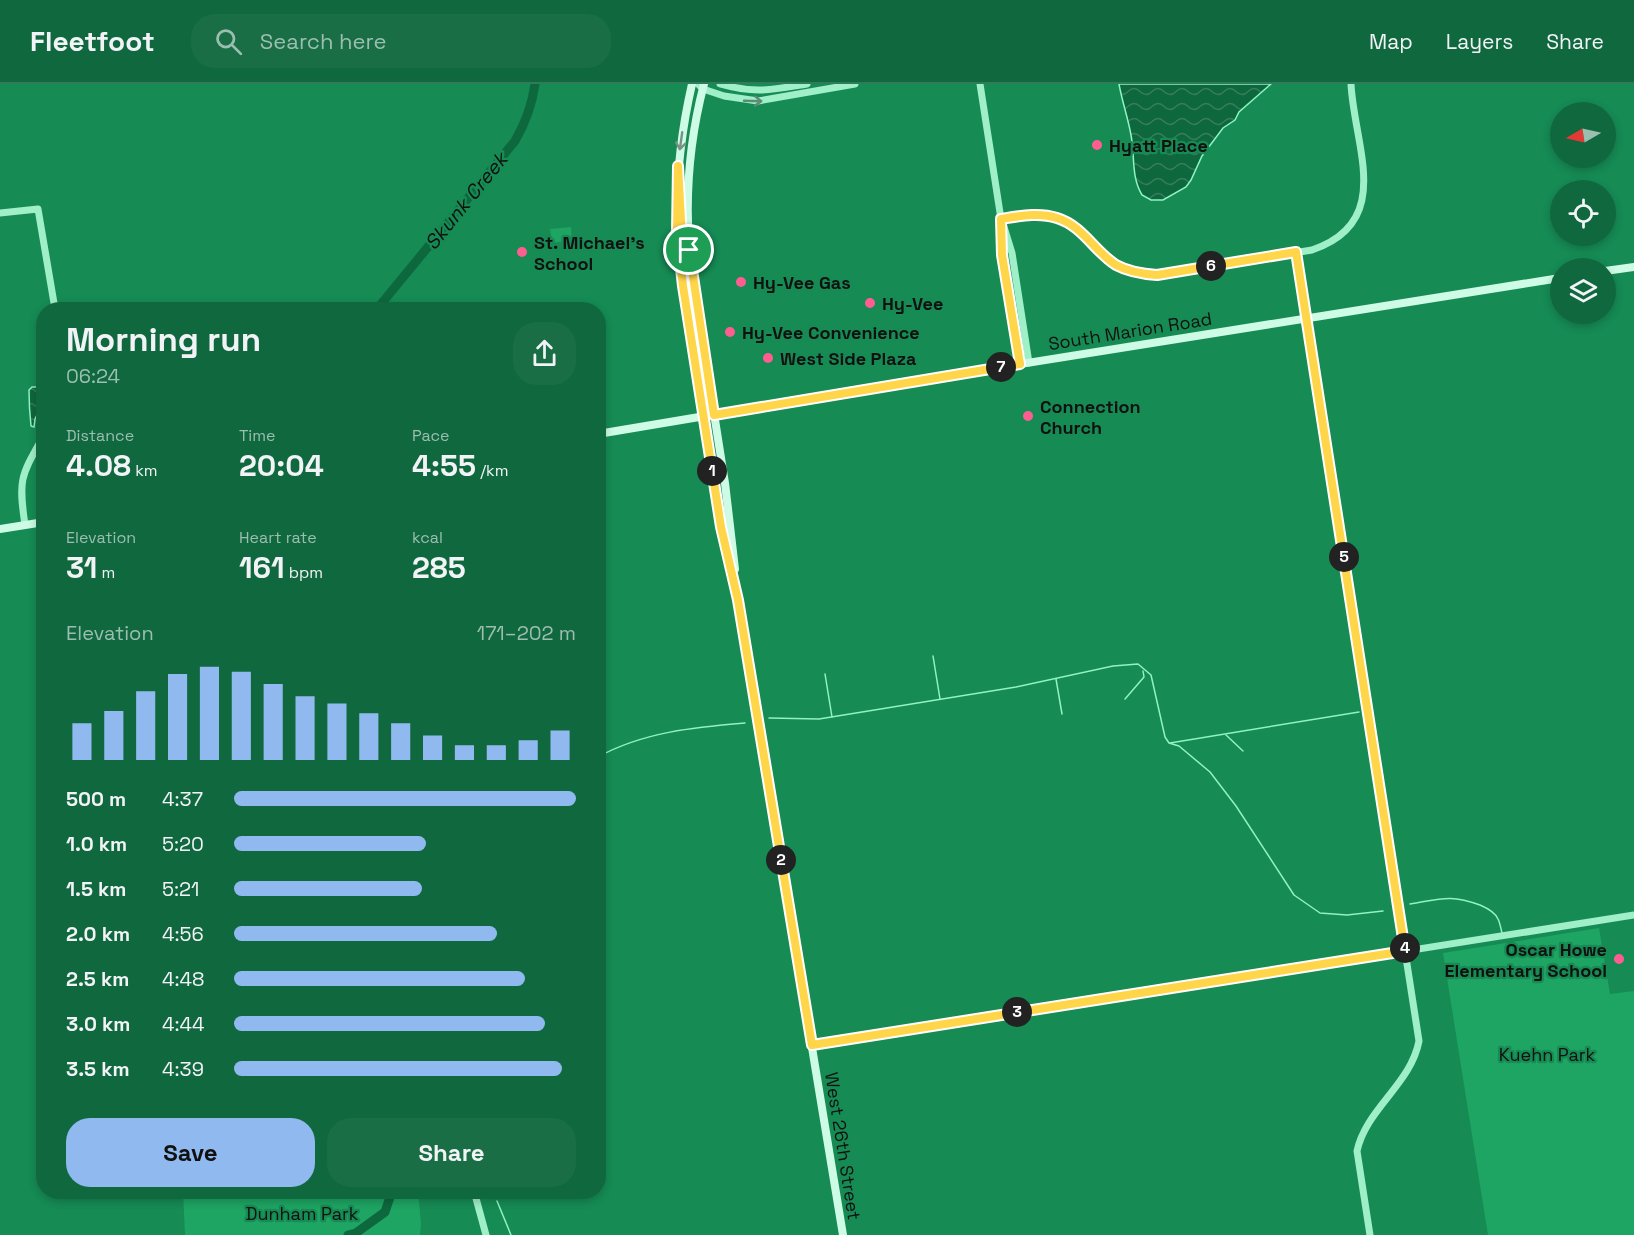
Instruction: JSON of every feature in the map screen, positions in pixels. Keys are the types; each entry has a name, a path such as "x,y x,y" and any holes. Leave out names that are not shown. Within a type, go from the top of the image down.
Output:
{"main road":[{"name":"West 26th Street","path":"692,84 684,118 678,166 676,214 678,251 721,527 738,600 843,1235"},
{"name":"West 26th Street","path":"702,86 689,162 687,218 689,250 730,514 738,600"},
{"path":"678,166 682,238 685,248 689,250"},
{"path":"678,251 684,257 693,308 702,336"},
{"path":"1616,269 1634,267"},
{"name":"South Marion Road","path":"606,433 1550,280"},
{"path":"0,529 36,523"}],"street":[{"path":"720,84 758,91 807,84"},
{"path":"702,86 734,99 758,101 855,84"},
{"path":"980,84 1001,219 1002,255 1020,364"},
{"path":"1001,219 1041,215 1058,218 1079,230 1117,265 1140,274 1157,275 1325,246 1339,237 1351,223 1360,209 1365,193 1365,177 1351,84"},
{"path":"0,213 38,209 54,302"},
{"path":"1001,219 1012,253 1029,363"},
{"path":"1296,252 1419,1041 1409,1070 1375,1114 1359,1141 1357,1151 1370,1235"},
{"path":"25,525 21,479 36,450"},
{"path":"812,1045 1634,915"},
{"path":"476,1199 486,1235"}],"green space":[{"path":"571,227 572,240 552,243 550,229"},
{"name":"Kuehn Park","path":"1599,928 1610,994 1634,991 1634,1235 1488,1235 1443,953"},
{"name":"Dunham Park","path":"183,1199 419,1199 420,1235 185,1235"}],"water":[{"path":"1119,84 1271,84 1239,112 1235,120 1223,128 1202,156 1186,187 1163,200 1151,200 1142,195 1136,181 1131,135"},
{"path":"36,387 34,427 31,426 29,390"}],"waterway":[{"name":"Skunk Creek","path":"383,302 515,141 528,114 535,84"},
{"path":"933,656 940,699"},
{"path":"769,718 819,719 1016,687 1113,666 1138,664 1151,675 1165,737 1169,743 1179,746 1210,772 1236,806 1294,895 1320,913 1347,915 1383,911"},
{"path":"1125,699 1144,677 1143,671"},
{"path":"825,674 832,717"},
{"path":"1056,679 1062,714"},
{"path":"1170,743 1359,712"},
{"path":"606,753 651,736 745,723"},
{"path":"1226,735 1243,751"},
{"path":"1410,904 1445,898 1470,902 1485,907 1495,914 1502,933"},
{"name":"Skunk Creek","path":"348,1235 356,1233 385,1212 389,1199"},
{"path":"497,1201 511,1235"}],"place":[{"name":"Hyatt Place","path":"1097,145"},
{"name":"St. Michael's School","path":"522,252"},
{"name":"Hy-Vee Gas","path":"741,282"},
{"name":"Hy-Vee","path":"870,303"},
{"name":"Hy-Vee Convenience","path":"730,332"},
{"name":"West Side Plaza","path":"768,358"},
{"name":"Connection Church","path":"1028,416"},
{"name":"Oscar Howe Elementary School","path":"1619,959"}],"route":[{"path":"678,166 682,238 685,248 689,250 714,415 1020,364 1002,255 1001,219 1027,215 1058,218 1084,234 1109,260 1124,269 1140,274 1157,275 1296,252 1405,951 812,1045 738,600 721,527 683,286 677,232 678,166"}]}
